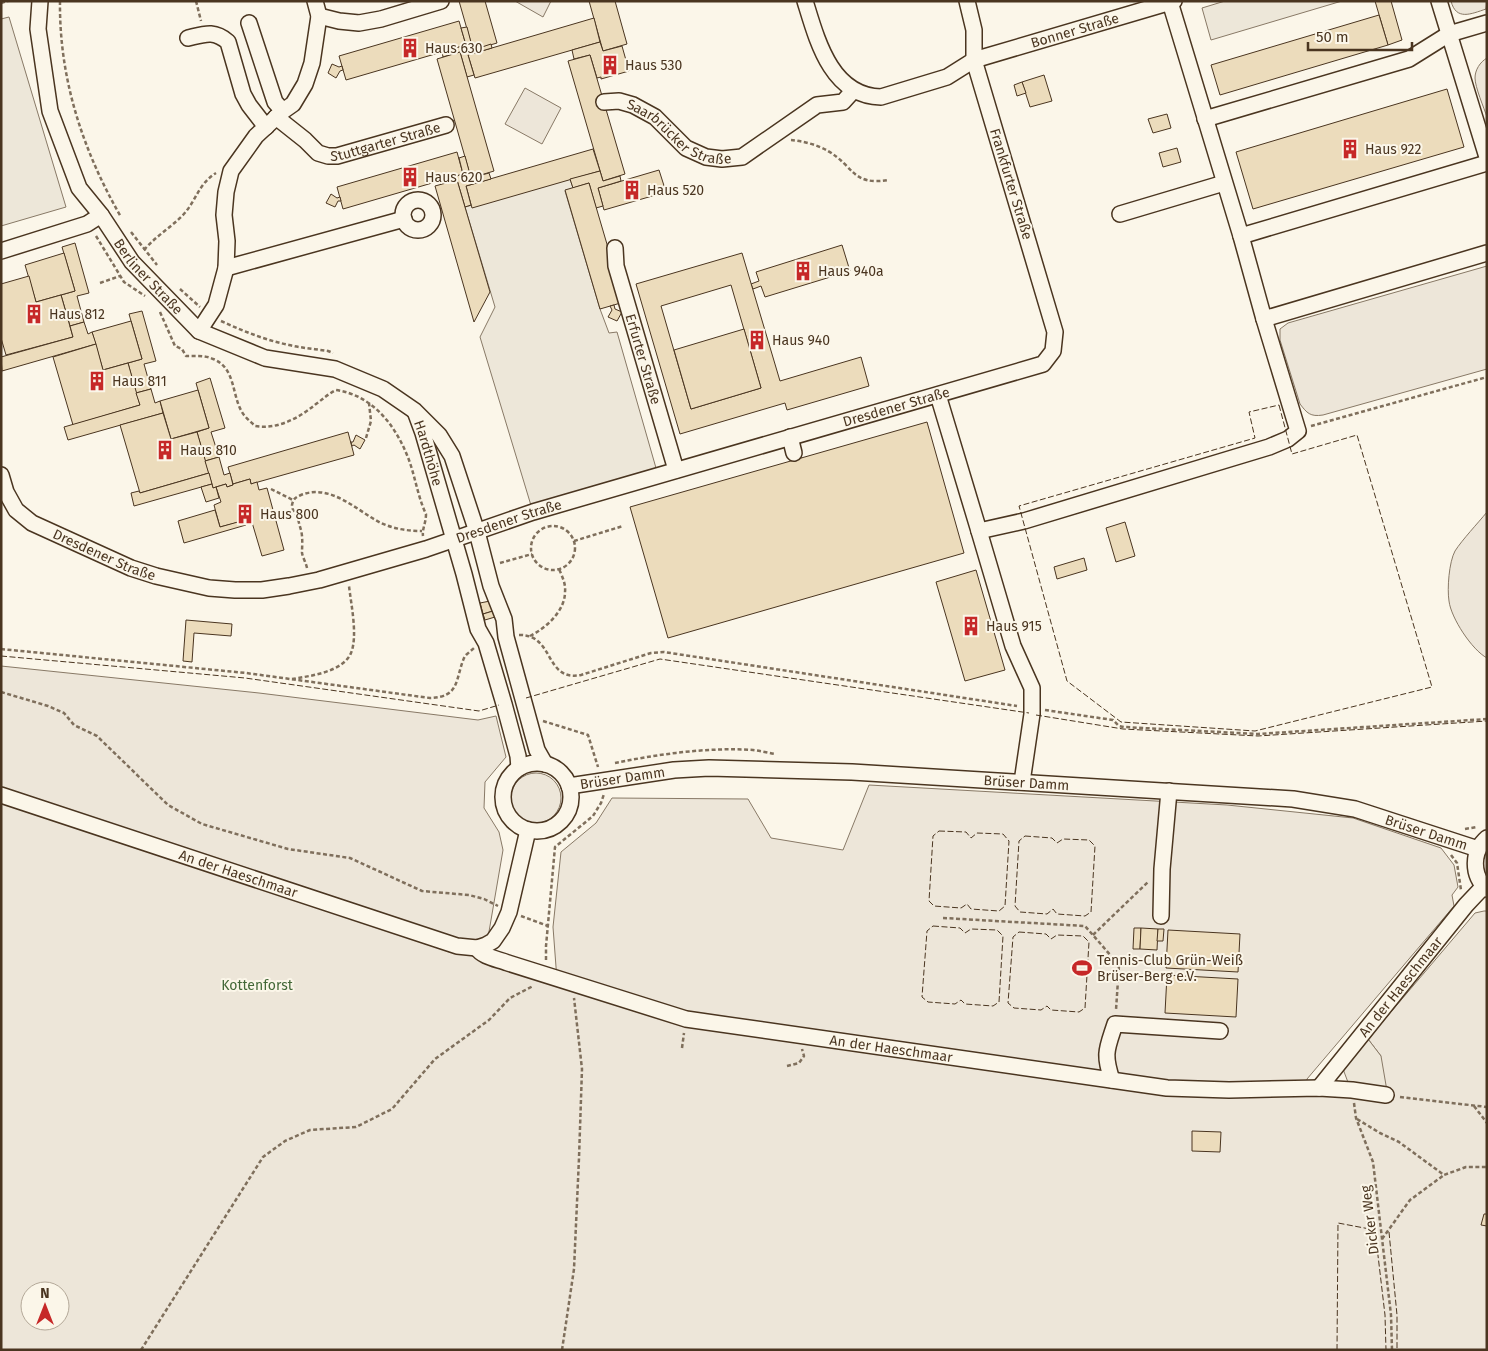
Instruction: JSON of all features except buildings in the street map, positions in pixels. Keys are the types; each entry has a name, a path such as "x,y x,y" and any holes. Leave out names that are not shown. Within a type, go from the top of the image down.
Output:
{"street":[{"name":"Berliner Straße","path":"40,1 38,29 50,111 79,188 132,262 199,330 265,358 335,369 383,389 414,411"},
{"path":"199,330 216,305 226,268 227,241 224,215 226,192 231,171 256,136 293,104 305,84 312,63 319,16 314,1"},
{"path":"319,16 339,22 359,23 381,19 441,1"},
{"path":"805,1 823,54 834,71 853,91 871,97 881,97 948,78 974,60"},
{"name":"Frankfurter Straße","path":"967,1 974,30 974,60 1055,332 1053,351 1043,364"},
{"path":"1439,1 1487,157"},
{"path":"979,531 1024,521 1269,447 1288,439 1298,431 1172,2"},
{"name":"Bonner Straße","path":"974,60 1172,2"},
{"path":"249,23 275,102 275,118"},
{"path":"1205,119 1408,59 1449,34 1487,23"},
{"name":"Stuttgarter Straße","path":"205,34 213,33 228,42 243,94 249,105 275,118 305,140 318,153 328,156 345,155 446,125"},
{"path":"188,38 205,34"},
{"name":"Saarbrücker Straße","path":"604,102 619,101 633,105 655,117 686,148 706,156 722,159 742,158 817,105 843,102 853,91"},
{"path":"1241,236 1487,162"},
{"path":"1120,214 1224,182"},
{"path":"1,250 87,224 100,215"},
{"path":"226,268 404,219"},
{"name":"Erfurter Straße","path":"615,248 616,266 676,470"},
{"path":"1264,319 1487,253"},
{"name":"Dresdener Straße","path":"1,475 6,492 16,510 32,523 139,571 209,588 262,590 311,581 426,550 533,512 1043,364"},
{"path":"938,395 1013,646 1032,688 1033,708 1022,782"},
{"name":"Hardthöhe","path":"414,411 439,435 452,456 477,532 491,586 504,619 506,638 537,750 545,764"},
{"name":"Hardthöhe","path":"414,411 478,629 486,644 510,724 519,768"},
{"path":"790,437 794,453"},
{"path":"486,644 506,638"},
{"path":"510,724 528,719"},
{"path":"477,948 486,945 498,935 509,912 528,830 511,820 506,812 503,802 503,792 506,783 519,768 532,764 545,764"},
{"name":"Brüser Damm","path":"528,830 540,831 552,828 562,820 568,810 571,798 569,786 563,776 545,764"},
{"name":"Brüser Damm","path":"569,786 674,770 709,768 852,772 1293,799 1354,809 1482,844 1475,859 1475,869 1478,878 1485,888"},
{"path":"1161,916 1162,869 1169,791"},
{"name":"An der Haeschmaar","path":"1,794 457,946 477,948 479,952 484,954 560,980 686,1019 1176,1088 1229,1090 1319,1088 1386,1095"},
{"name":"An der Haeschmaar","path":"1319,1088 1466,905 1485,888"},
{"path":"1112,1080 1106,1059 1106,1050 1115,1024 1220,1031"}],"path":[{"path":"1,3 8,1"},
{"path":"60,1 62,47 76,116 91,160 122,218"},
{"path":"196,1 205,34"},
{"path":"779,131 782,137 787,140 799,141 828,151 854,174 870,182 888,180"},
{"path":"100,283 119,276 123,269 183,215 192,204 201,185 208,178 218,172 231,171"},
{"path":"87,224 119,276 129,286 149,298"},
{"path":"130,230 162,271"},
{"path":"179,288 210,315 237,328 272,341 328,351 337,356 335,369 336,390"},
{"path":"158,307 175,346 182,349 186,356 208,357 226,368 243,414 255,426 278,426 316,405 327,394 336,390 355,395 369,402 379,411 389,423 407,456 426,514 426,524 422,532 426,550"},
{"path":"1298,431 1312,425 1487,377"},
{"path":"366,438 371,421 369,402"},
{"path":"271,489 293,500"},
{"path":"311,581 302,556 302,535 298,519 292,509 293,500 298,496 309,492 330,494 394,528 422,532"},
{"path":"552,526 557,526 569,532 574,541 575,551 571,560 559,569 545,568 536,562 531,550 534,536 543,528 552,526"},
{"path":"574,541 623,526"},
{"path":"530,636 552,620 562,604 565,586 559,569"},
{"path":"288,679 320,674 333,669 344,662 351,653 355,634 347,572"},
{"path":"506,638 522,634 530,636 540,642 558,670 570,676 581,675 651,653 664,652 1114,720 1119,726 1124,727 1258,734 1487,718"},
{"path":"1,649 246,673 438,698 444,697 454,690 466,654 475,647 486,644"},
{"path":"1,692 48,706 64,713 74,725 97,736 168,806 202,824 288,849 350,858 422,890 469,895 484,899 509,912 548,926 547,963 550,970 560,980 582,1069 574,1269 562,1350"},
{"path":"528,719 588,735 598,767"},
{"path":"1451,850 1450,854 1457,863 1462,886 1460,895"},
{"path":"1093,935 1162,869"},
{"path":"943,918 1085,926 1119,965 1115,1024"},
{"path":"140,1350 263,1157 285,1142 310,1130 356,1127 392,1109 435,1059 489,1020 510,998 560,980"},
{"path":"788,1066 799,1063 804,1056 800,1035"},
{"name":"Dicker Weg","path":"1352,1090 1356,1118 1373,1162 1391,1315 1392,1350"},
{"path":"1386,1095 1487,1107"},
{"path":"1474,1105 1487,1123"},
{"path":"1356,1118 1399,1142 1444,1175"},
{"path":"1382,1239 1410,1200 1444,1175 1466,1167 1487,1167"}],"green space":[{"path":"515,1 551,1 543,17"},
{"path":"1451,1 1487,1 1486,9 1470,14 1460,14 1453,7"},
{"path":"1487,58 1487,117 1475,78 1478,66"},
{"path":"525,88 561,108 542,144 505,124"},
{"path":"1487,266 1487,369 1323,415 1309,414 1300,404 1280,340 1280,329 1288,323"},
{"path":"1487,512 1487,658 1469,641 1458,624 1451,608 1448,590 1450,568 1455,551"},
{"name":"Kottenforst","path":"1,666 259,693 478,720 496,716 506,757 485,782 484,808 499,832 503,850 485,955 557,980 553,927 561,852 596,823 612,798 748,799 771,838 843,850 869,785 1227,805 1353,818 1441,848 1454,865 1458,887 1452,895 1454,906 1307,1079 1306,1093 1353,1095 1381,1056 1368,1039 1475,913 1487,911 1487,1350 1,1350"},
{"path":"536,773 546,775 554,780 559,788 561,798 559,808 554,816 546,821 536,823 526,821 518,816 513,808 511,798 513,788 518,780 526,775"}],"shaded area":[{"path":"1225,1 1342,1 1211,40 1202,8"},
{"path":"9,17 66,207 1,226 1,19"},
{"path":"570,179 573,188 565,191 600,309 609,333 617,332 658,475 533,512 480,337 495,307 465,207"},
{"path":"1368,1039 1381,1056 1387,1091 1349,1085 1343,1069"}],"fence":[{"path":"1279,405 1292,454 1357,435 1432,687 1255,731 1121,722 1067,681 1019,506 1255,438 1249,412 1279,405"},
{"path":"1,656 245,678 479,711 499,705"},
{"path":"526,698 660,659 1029,713"},
{"path":"1036,715 1123,729 1258,736 1487,721"},
{"path":"939,831 966,832 971,838 977,833 1003,834 1009,841 1005,906 999,911 971,909 967,904 961,908 934,906 929,901 933,836 939,831"},
{"path":"1025,836 1052,838 1057,843 1063,839 1089,840 1095,846 1091,912 1085,916 1057,914 1053,909 1047,914 1020,912 1015,906 1019,841 1025,836"},
{"path":"933,926 960,928 965,933 971,929 997,930 1003,936 999,1002 993,1006 965,1004 961,1000 955,1004 928,1002 922,997 927,931 933,926"},
{"path":"1019,932 1046,934 1051,939 1057,935 1083,936 1089,942 1085,1008 1079,1012 1051,1010 1047,1006 1041,1010 1014,1008 1008,1003 1013,937 1019,932"},
{"path":"1337,1350 1338,1223 1375,1230 1385,1315 1386,1350"},
{"path":"1389,1232 1397,1315 1397,1350"}],"place":[{"name":"Haus 630","path":"410,48"},
{"name":"Haus 530","path":"610,65"},
{"name":"Haus 922","path":"1350,149"},
{"name":"Haus 620","path":"410,177"},
{"name":"Haus 520","path":"632,190"},
{"name":"Haus 940a","path":"803,271"},
{"name":"Haus 812","path":"34,314"},
{"name":"Haus 940","path":"757,340"},
{"name":"Haus 811","path":"97,381"},
{"name":"Haus 810","path":"165,450"},
{"name":"Haus 800","path":"245,514"},
{"name":"Haus 915","path":"971,626"},
{"name":"Tennis-Club Grün-Weiß Brüser-Berg e.V.","path":"1082,968"}]}
